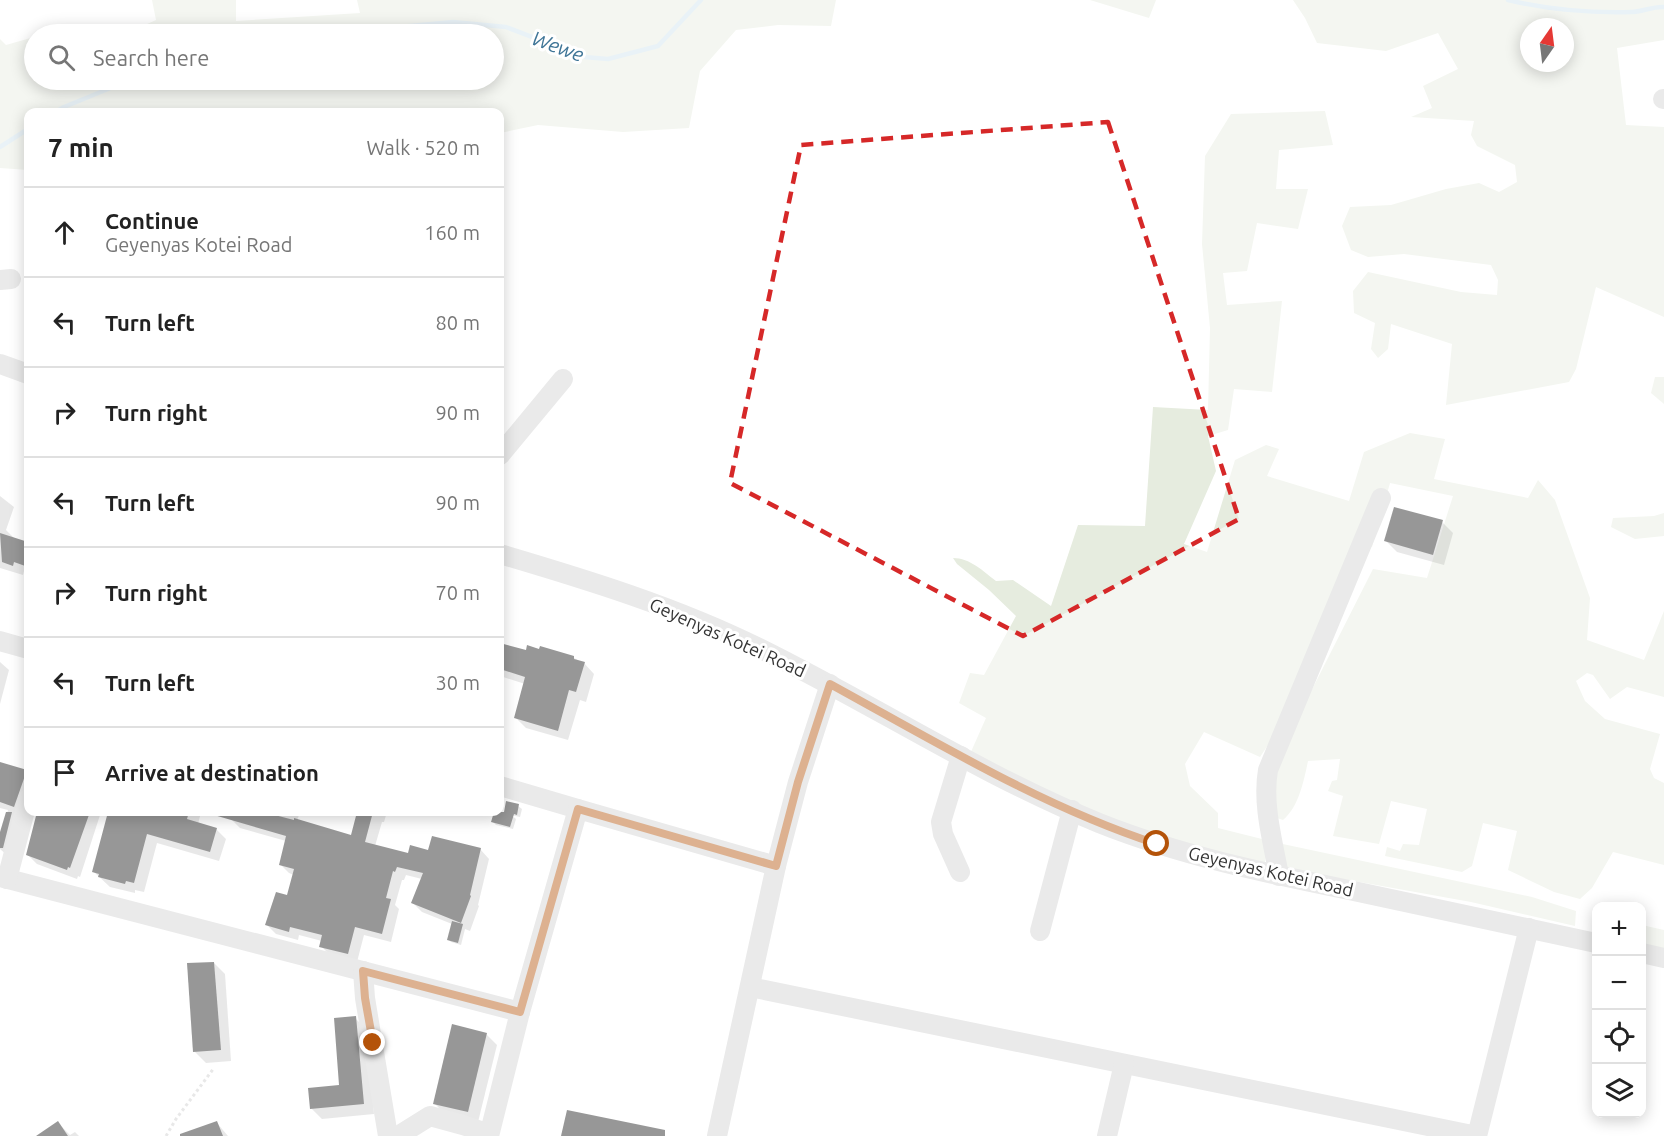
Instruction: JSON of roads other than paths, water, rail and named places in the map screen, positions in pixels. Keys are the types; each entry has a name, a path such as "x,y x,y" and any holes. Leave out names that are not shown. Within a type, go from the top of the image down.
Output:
{"street":[{"path":"0,363 24,372"},
{"path":"504,450 564,379"},
{"path":"1279,876 1267,801 1268,770 1382,498"},
{"name":"Geyenyas Kotei Road","path":"504,555 655,602 756,646 1006,780 1124,833 1279,876 1592,942"},
{"path":"0,641 24,648"},
{"path":"717,1136 776,866 798,782 830,684"},
{"path":"960,872 943,834 941,822 961,756"},
{"path":"504,787 776,866"},
{"path":"398,1136 430,1116 489,1135 520,1012 578,809"},
{"path":"1040,931 1072,810"},
{"path":"24,812 3,878 520,1012"},
{"path":"750,987 1477,1136 1529,928"},
{"path":"1646,954 1664,958"},
{"path":"363,971 365,998 388,1136"},
{"path":"1107,1136 1124,1064"}],"waterway":[{"name":"Wewe","path":"504,27 584,57 608,59 658,46 701,0"},
{"name":"Wewe","path":"1508,0 1585,11 1631,12 1664,7"},
{"name":"Wewe","path":"432,24 453,22 474,24"},
{"name":"Wewe","path":"62,108 106,90"},
{"name":"Wewe","path":"0,147 24,132"}]}
